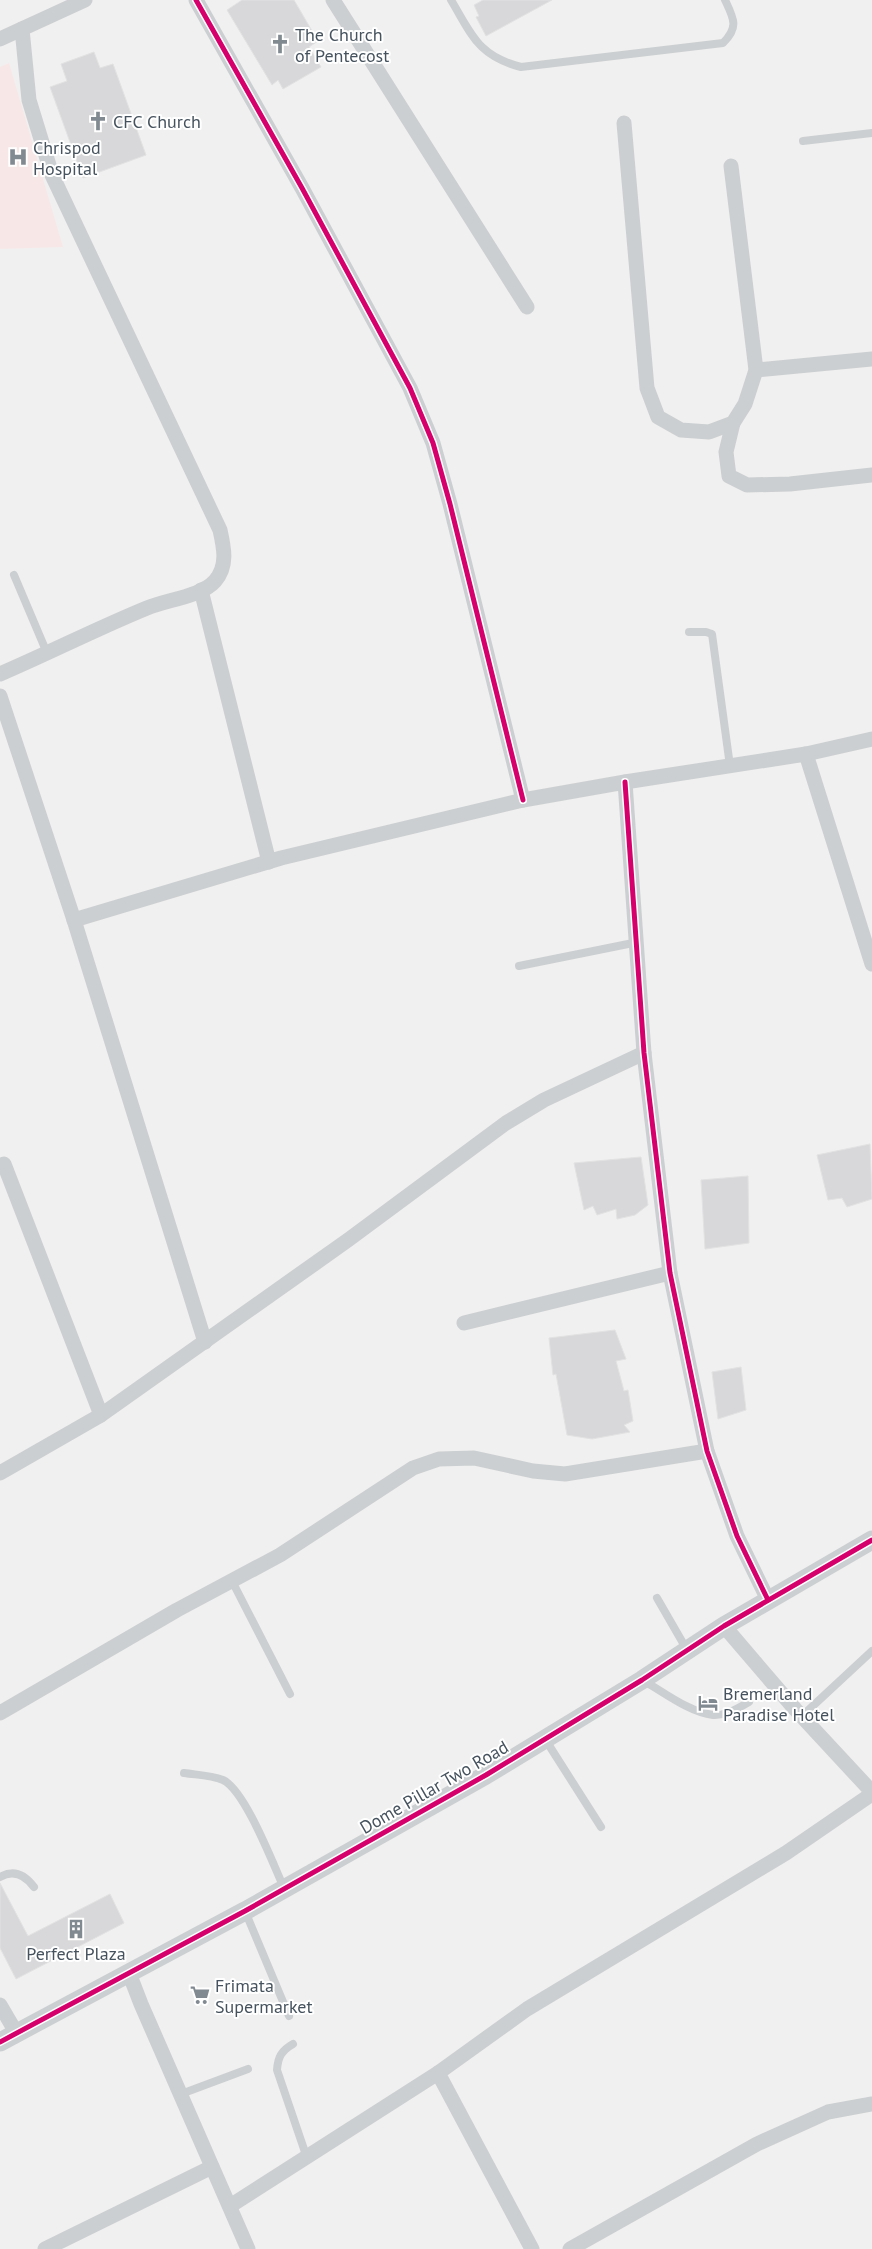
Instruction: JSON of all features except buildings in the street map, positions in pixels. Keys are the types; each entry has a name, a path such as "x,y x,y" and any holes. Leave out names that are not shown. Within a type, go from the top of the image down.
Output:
{"street":[{"path":"0,39 85,0"},
{"path":"196,0 302,188 410,388 433,443 450,504 523,800"},
{"path":"333,0 526,307"},
{"path":"1,671 47,654 148,607 200,590 214,582 222,569 225,556 220,530 52,175 29,100 22,29"},
{"path":"624,123 647,388 658,417 681,430 709,432 734,423"},
{"path":"731,166 756,370 745,404 734,423 726,452 729,476 747,485 790,484 872,475"},
{"path":"756,370 872,359"},
{"path":"200,590 269,862"},
{"path":"0,696 74,920 205,1342"},
{"path":"74,920 269,862 523,800 806,754 872,739"},
{"path":"806,754 872,964"},
{"path":"625,782 638,942 644,1053 670,1272 707,1451 737,1536 768,1600"},
{"path":"0,1473 102,1415 506,1123 544,1100 644,1053"},
{"path":"4,1164 102,1415"},
{"path":"464,1323 670,1272"},
{"path":"0,1713 169,1615 280,1555 413,1468 439,1459 474,1458 533,1471 565,1474 707,1451"},
{"name":"Dome Pillar Two Road","path":"0,2042 244,1911 486,1775 642,1680 724,1626 872,1540"},
{"path":"230,2206 438,2073 527,2009 786,1853 872,1793 724,1626"},
{"path":"129,1973 248,2249"},
{"path":"0,2005 17,2034"},
{"path":"438,2073 532,2249"},
{"path":"570,2249 757,2144 828,2112 872,2104"},
{"path":"45,2249 212,2167"}],"lane":[{"path":"451,0 480,47 495,58 521,67 723,43 732,34 734,19 725,0"},
{"path":"803,141 872,133"},
{"path":"14,575 47,654"},
{"path":"689,632 712,634 730,766"},
{"path":"518,966 638,942"},
{"path":"232,1581 290,1694"},
{"path":"657,1598 687,1650"},
{"path":"802,1716 872,1651"},
{"path":"642,1680 693,1709 714,1715 730,1712 749,1702"},
{"path":"545,1739 601,1827"},
{"path":"184,1774 208,1775 224,1781 235,1791 247,1808 284,1888"},
{"path":"0,1876 19,1873 27,1878 34,1887"},
{"path":"244,1911 289,2016"},
{"path":"293,2044 282,2050 277,2070 307,2158"},
{"path":"181,2094 248,2069"}],"shaded area":[{"name":"Chrispod Hospital","path":"9,63 63,247 0,249 0,67"}],"cycle path":[{"path":"196,0 302,188 410,388 433,443 450,504 523,800"},
{"path":"625,782 644,1053 670,1273 707,1451 737,1536 768,1600"},
{"path":"0,2042 245,1911 486,1775 642,1680 724,1626 872,1540"}],"place":[{"name":"The Church of Pentecost","path":"280,44"},
{"name":"CFC Church","path":"98,121"},
{"name":"Chrispod Hospital","path":"18,157"},
{"name":"Bremerland Paradise Hotel","path":"708,1703"},
{"name":"Perfect Plaza","path":"76,1929"},
{"name":"Frimata Supermarket","path":"200,1995"}]}
